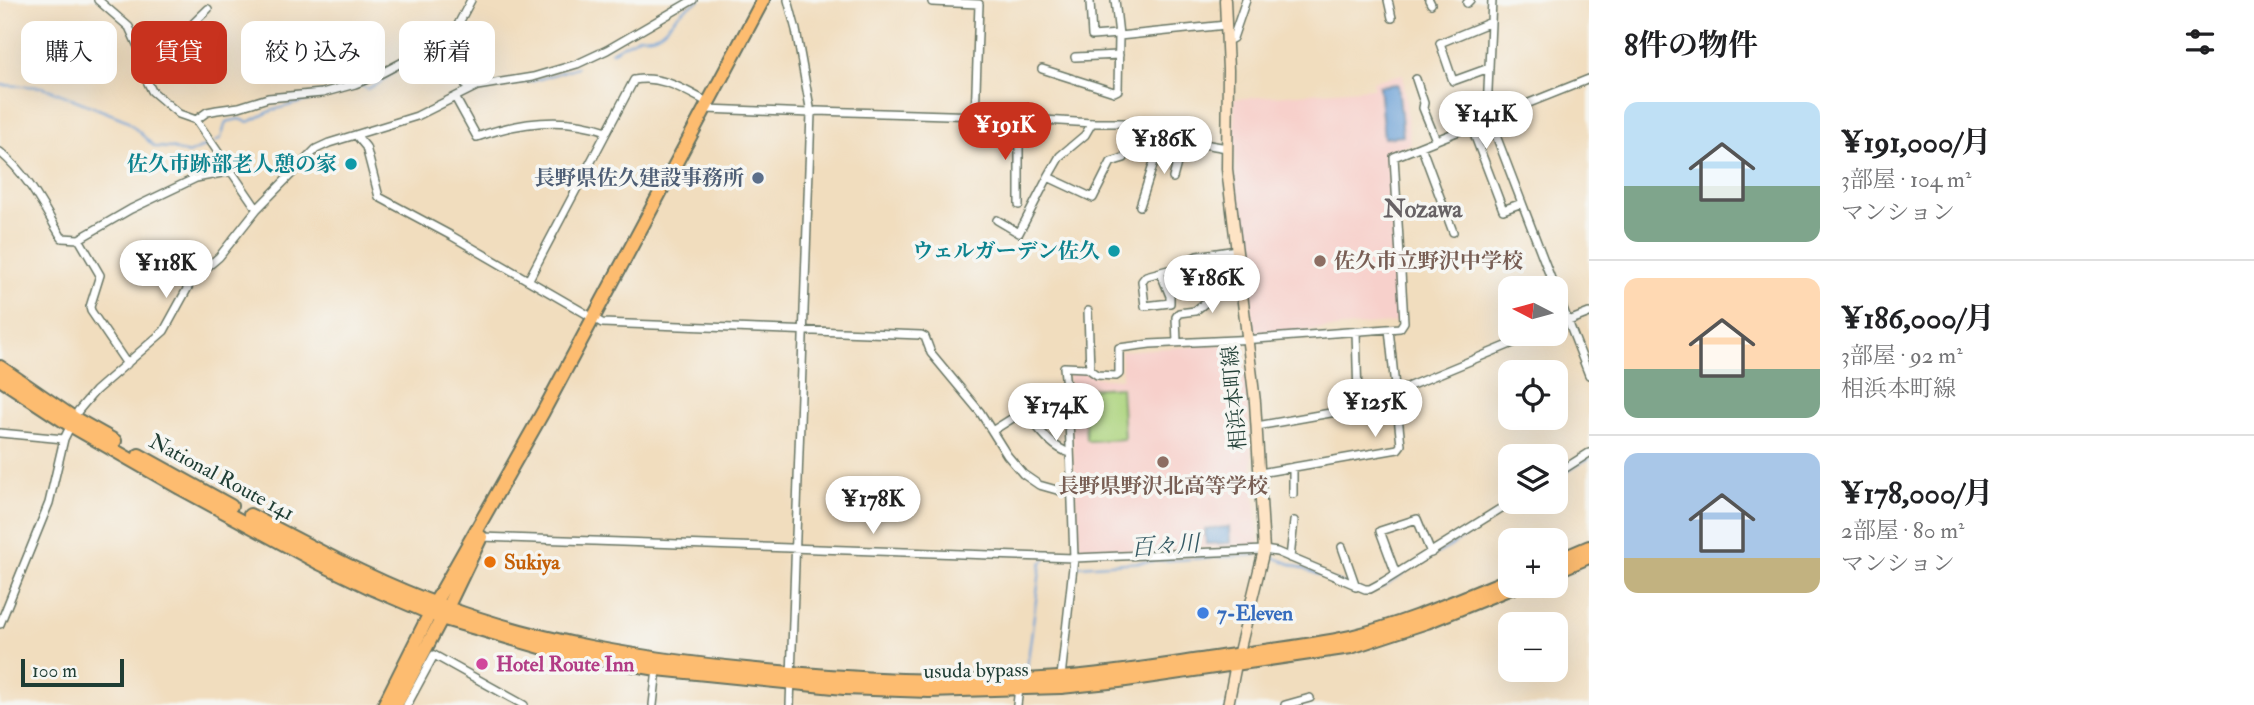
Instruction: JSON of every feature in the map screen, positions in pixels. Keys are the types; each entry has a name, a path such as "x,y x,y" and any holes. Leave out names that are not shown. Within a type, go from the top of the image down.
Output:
{"highway":[{"path":"396,705 439,611 763,0"},
{"name":"National Route 141","path":"0,367 72,422"},
{"name":"National Route 141","path":"0,379 72,422 439,611"},
{"path":"384,705 481,537 543,412"},
{"path":"1568,556 1589,547"},
{"path":"1568,565 1589,557"},
{"name":"usuda bypass","path":"439,611 594,648 657,660 792,678 887,690 1019,688 1119,681 1349,637 1387,626 1498,584"},
{"name":"usuda bypass","path":"439,611 558,652 657,669 792,678 929,681 1061,677 1351,647 1427,622 1498,593"}],"main road":[{"name":"相浜本町線","path":"1225,0 1230,209 1249,339 1264,551 1228,705"}],"street":[{"path":"98,0 131,31"},
{"path":"460,21 471,0"},
{"path":"0,624 49,503 64,439 72,422 95,391 164,331 192,280 230,245 257,209 316,149 417,116 486,84 533,78 577,64 607,50 692,0"},
{"path":"788,0 791,4 811,113 790,705"},
{"path":"932,0 979,2 975,118"},
{"path":"1042,69 1114,92 1118,90 1119,35 1115,0"},
{"path":"1227,41 1233,38 1236,32 1245,0"},
{"path":"1389,0 1392,18"},
{"path":"1492,0 1487,112 1550,276"},
{"path":"1090,2 1092,36 1226,25"},
{"path":"195,21 208,9"},
{"path":"1489,68 1453,81 1440,43 1491,22"},
{"path":"1075,57 1119,55"},
{"path":"196,120 207,112 239,107 268,98 322,93 355,84 399,64"},
{"path":"528,279 634,80 643,78 665,81 707,106 811,113 816,111 1019,118 1092,123 1137,122 1162,137 1227,148"},
{"path":"1416,79 1424,103 1423,108 1436,140"},
{"path":"1061,677 1074,558 1065,367 1090,370 1097,375 1116,376 1119,374 1119,348 1400,328 1404,322 1394,157 1589,79"},
{"path":"148,84 152,91 178,114 196,120 257,209"},
{"path":"460,84 477,137 497,129 539,122 589,125 607,131"},
{"path":"1019,118 1019,205"},
{"path":"997,220 1019,233 1060,156 1085,135 1092,123"},
{"path":"1048,177 1093,198 1111,162 1124,158 1140,125"},
{"path":"1471,126 1503,209 1522,203"},
{"path":"356,135 366,147 376,194 379,197 450,234 602,323 925,337 931,352 980,412 1023,474 1039,485 1071,494"},
{"path":"1140,206 1162,137"},
{"path":"1173,178 1183,141"},
{"path":"1421,146 1453,232"},
{"path":"0,152 33,187 62,238 79,239 131,209 196,178 232,171"},
{"path":"79,239 100,275 91,311 127,364"},
{"path":"1160,274 1170,296 1170,303 1145,306 1142,281 1146,276 1160,274 1197,256 1237,250"},
{"path":"1197,256 1207,302"},
{"path":"1177,342 1176,317 1179,313 1195,311 1221,290 1241,281"},
{"path":"1088,311 1090,370"},
{"path":"1589,313 1568,321 1589,375"},
{"path":"1260,473 1398,449 1401,445 1389,329"},
{"path":"1339,392 1358,394 1356,331"},
{"path":"1395,391 1506,346"},
{"path":"992,431 1024,411 1050,442 1060,450 1070,453"},
{"path":"1256,426 1336,412"},
{"path":"0,433 64,439"},
{"path":"1568,466 1589,453"},
{"path":"1293,467 1293,494"},
{"path":"481,537 1074,558 1264,551 1277,552 1356,587 1370,589 1498,510"},
{"path":"1396,575 1380,531 1417,519 1431,552"},
{"path":"1290,558 1294,521"},
{"path":"1342,547 1356,587"},
{"path":"407,705 434,655 524,705"},
{"path":"653,705 657,669"},
{"path":"1017,705 1019,688"},
{"path":"1285,705 1310,698"}],"shaded area":[{"name":"佐久市立野沢中学校","path":"1403,74 1410,144 1387,154 1400,322 1255,335 1236,200 1234,99 1373,88 1373,81"},
{"name":"長野県野沢北高等学校","path":"1243,343 1259,546 1080,554 1068,370 1087,372 1095,377 1122,379 1121,351"}],"green space":[{"path":"1121,387 1124,439 1089,441 1086,439 1083,389"}],"water":[{"path":"1398,84 1403,136 1384,138 1379,86"},
{"path":"1229,527 1230,543 1206,544 1205,529"}],"waterway":[{"path":"611,52 640,36 659,33 683,10 700,0"},
{"path":"360,85 367,89 380,83 395,71 441,46 446,48 463,89"},
{"path":"498,86 534,81 577,67"},
{"path":"0,85 43,87 126,120 155,147 171,148 188,154 210,144"},
{"path":"468,94 482,88"},
{"path":"215,142 221,138 226,122 239,119 249,122 273,110 321,97"},
{"path":"1568,471 1589,458"},
{"path":"1423,561 1451,546 1498,514"},
{"name":"百々川","path":"1077,566 1256,555"},
{"path":"1270,556 1366,593 1385,586 1406,572"},
{"path":"1027,667 1041,563 1046,559"}],"place":[{"name":"佐久市跡部老人憩の家","path":"351,164"},
{"name":"長野県佐久建設事務所","path":"758,178"},
{"name":"ウェルガーデン佐久","path":"1114,251"},
{"name":"佐久市立野沢中学校","path":"1320,261"},
{"name":"長野県野沢北高等学校","path":"1163,462"},
{"name":"Sukiya","path":"490,562"},
{"name":"7-Eleven","path":"1203,613"},
{"name":"Hotel Route Inn","path":"482,664"}],"district":[{"name":"Nozawa","path":"1423,209"}]}
